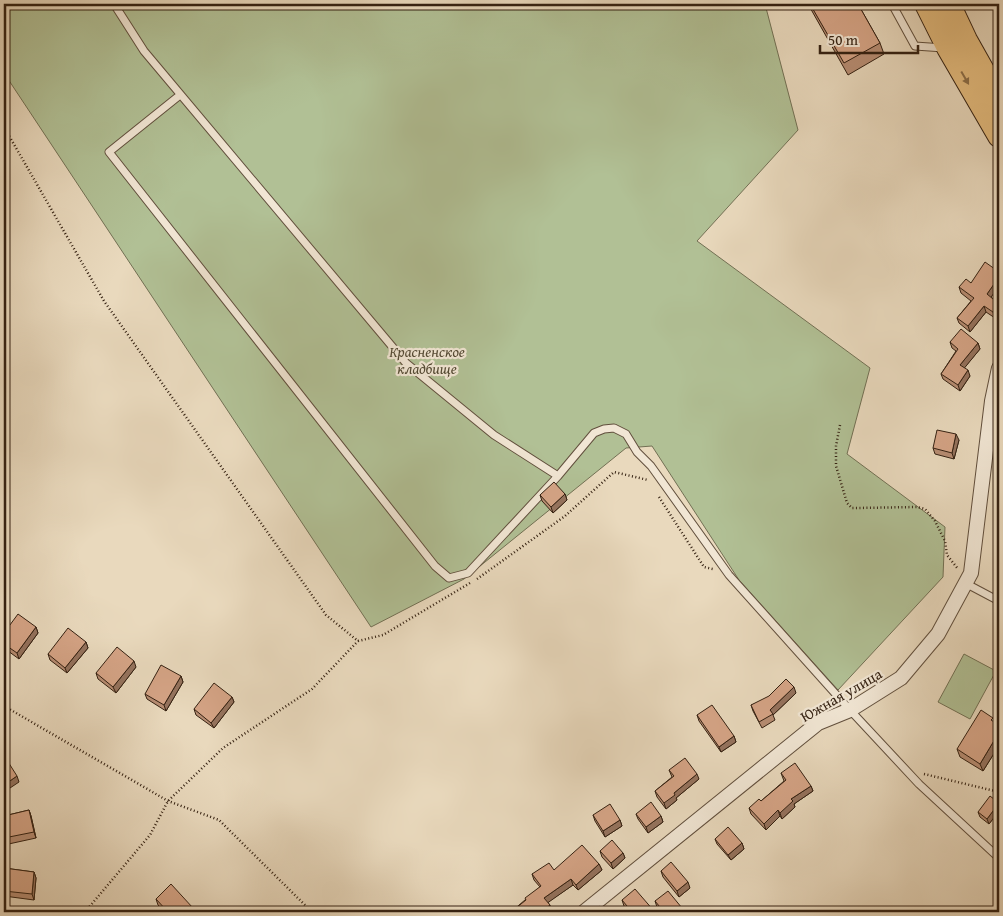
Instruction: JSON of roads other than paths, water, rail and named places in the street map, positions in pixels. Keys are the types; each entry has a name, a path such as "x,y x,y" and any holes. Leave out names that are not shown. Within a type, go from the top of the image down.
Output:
{"main road":[{"path":"926,4 948,48 999,136"},
{"path":"949,4 966,40 999,98"}],"street":[{"name":"Южная улица","path":"584,912 818,723 850,710 901,678 938,634 971,573 992,401 999,368"}],"lane":[{"path":"114,4 144,51 406,363 494,435 558,476"},
{"path":"892,4 915,46 948,48"},
{"path":"180,95 110,152 435,566 450,578 468,573 558,476 594,433 604,428 614,428 626,434 637,452 651,466 729,575 910,774 999,858"},
{"path":"965,583 999,601"}],"park label":[{"name":"Красненское кладбище","path":"427,360"}]}
